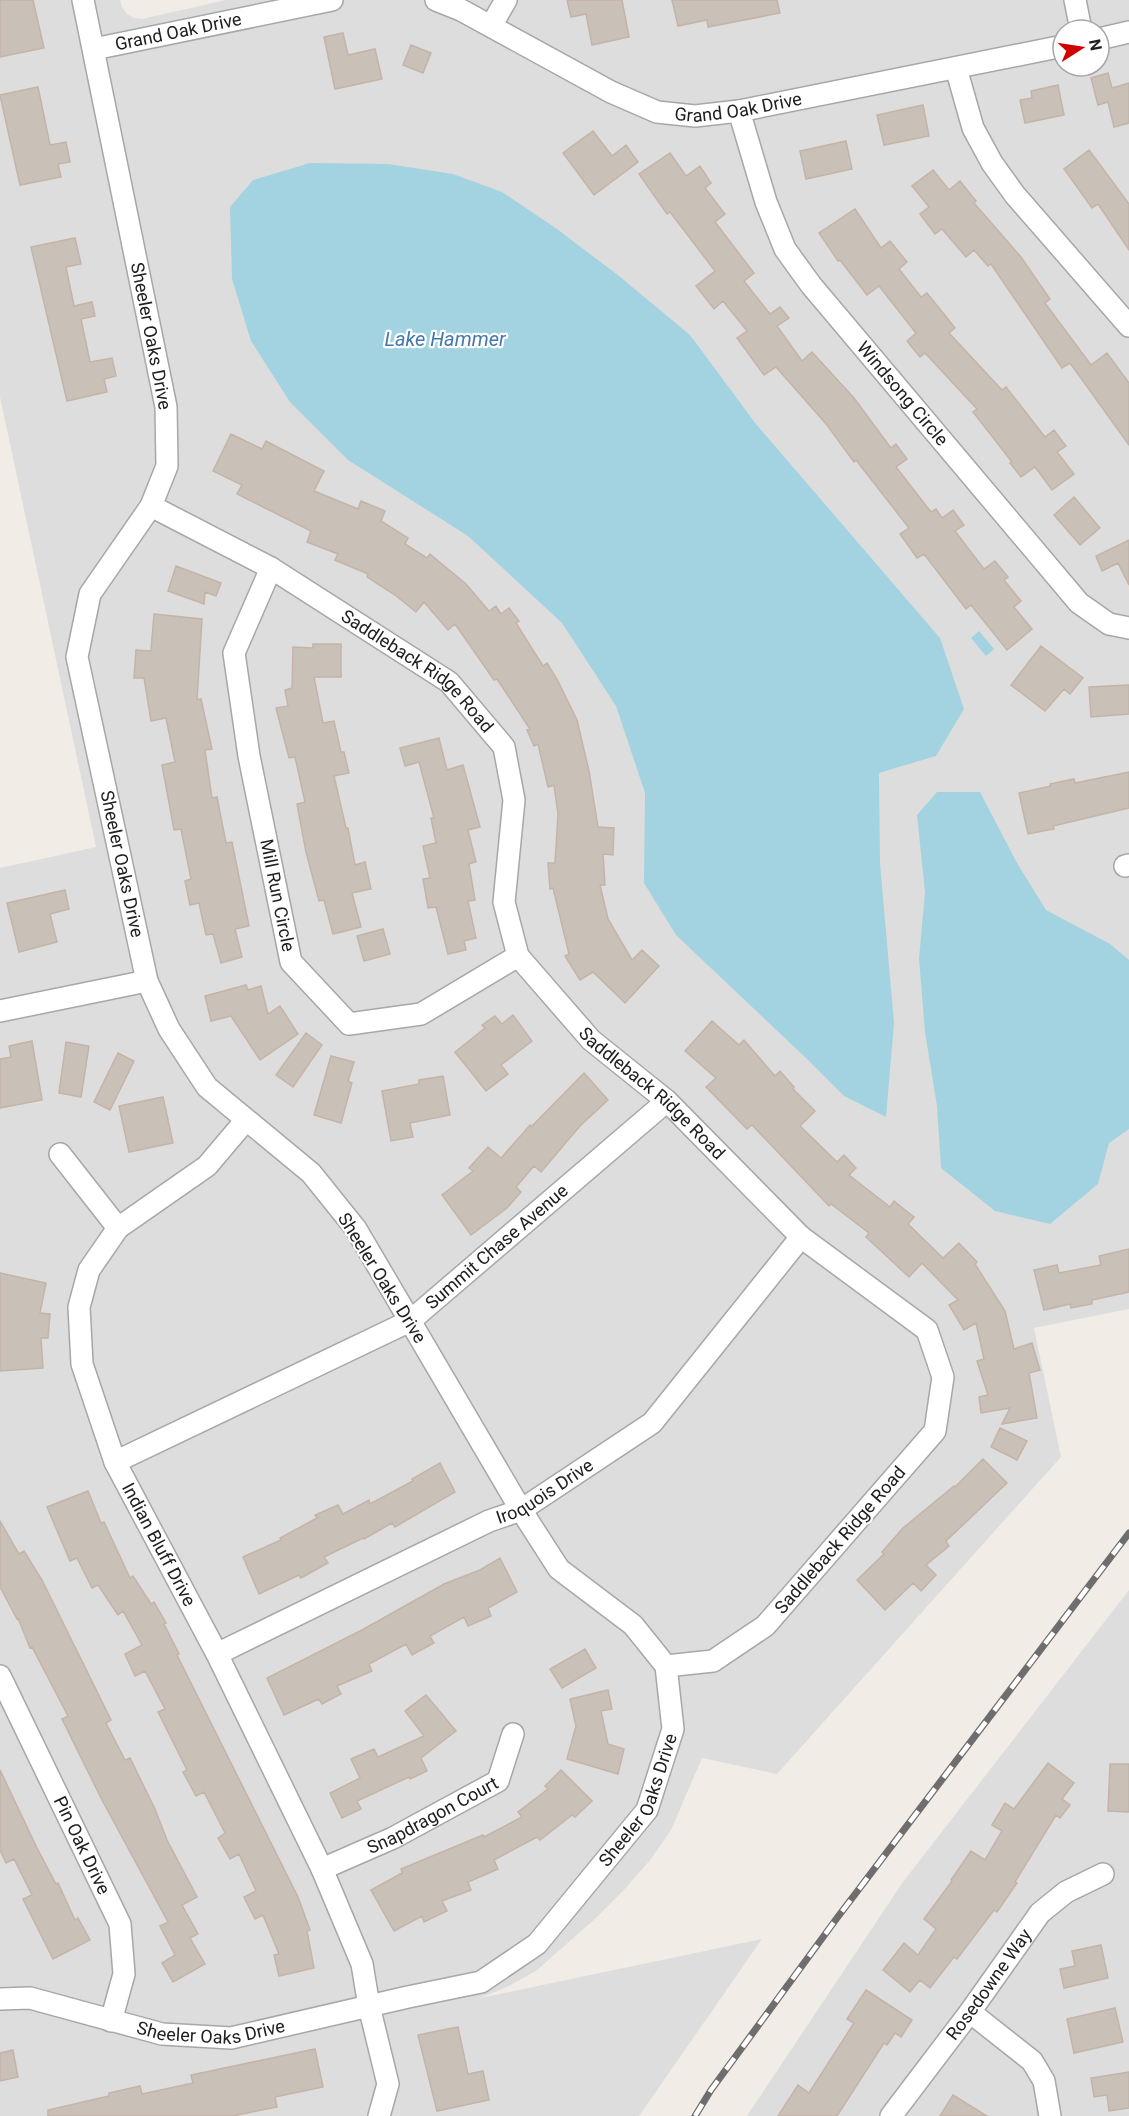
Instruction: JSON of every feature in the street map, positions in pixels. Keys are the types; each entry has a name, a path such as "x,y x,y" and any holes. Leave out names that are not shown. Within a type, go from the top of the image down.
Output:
{"street":[{"name":"Sheeler Oaks Drive","path":"0,1999 30,1998 162,2034 231,2038 481,1982 537,1944 647,1810 673,1729 666,1666 633,1625 559,1569 520,1510 356,1229 311,1173 207,1087 169,1029 147,981 77,657 90,594 151,506 167,466 166,407 83,0"},
{"name":"Grand Oak Drive","path":"94,49 332,0"},
{"name":"Grand Oak Drive","path":"436,0 461,10 611,92 657,112 695,116 740,111 1051,48"},
{"path":"491,26 506,0"},
{"path":"1075,0 1079,18"},
{"path":"1111,37 1129,33"},
{"path":"956,68 974,128 992,164 1015,195 1128,322"},
{"name":"Windsong Circle","path":"740,111 766,202 785,249 811,285 1079,603 1109,624 1129,628"},
{"name":"Saddleback Ridge Road","path":"151,506 272,568 448,682 504,747 514,800 504,902 518,956 591,1040 667,1101 801,1237 927,1330 943,1377 935,1431 765,1626 713,1661 666,1666"},
{"name":"Mill Run Circle","path":"272,568 234,653 249,756 291,962 349,1024 421,1014 518,956"},
{"path":"0,1011 147,981"},
{"name":"Summit Chase Avenue","path":"115,1462 410,1321 667,1101"},
{"name":"Indian Bluff Drive","path":"246,1120 207,1166 118,1228 89,1270 79,1307 82,1364 115,1462 218,1654 322,1869 362,1964 369,2006 388,2084 379,2116"},
{"path":"60,1154 118,1228"},
{"name":"Iroquois Drive","path":"218,1654 489,1521 520,1510 652,1423 801,1237"},
{"name":"Pin Oak Drive","path":"0,1676 120,1924 124,1974 111,2021"},
{"name":"Snapdragon Court","path":"322,1869 393,1838 498,1781 513,1734"},
{"name":"Rosedowne Way","path":"891,2116 970,2012 1040,1913 1066,1892 1103,1874"},
{"path":"970,2012 1032,2061 1044,2081 1050,2116"}],"shaded area":[{"path":"0,0 120,0 127,14 142,19 226,0 1129,0 1129,1309 1034,1328 1061,1457 777,1774 702,1758 671,1830 651,1859 623,1891 537,1970 509,1986 480,1998 762,1939 639,2116 0,2116 0,868 96,847 0,397"},
{"path":"1129,1590 1129,2116 747,2116 903,1882"}],"water":[{"name":"Lake Hammer","path":"310,163 388,164 453,174 502,192 557,229 619,276 690,335 756,424 940,638 964,709 936,756 879,773 880,863 894,1023 886,1117 844,1096 676,935 644,883 645,793 616,706 562,623 468,536 348,460 290,402 251,341 232,279 230,207 253,180"},
{"path":"979,631 994,649 986,656 971,638"},
{"path":"937,792 980,792 1017,863 1046,910 1110,944 1129,960 1129,1129 1109,1143 1098,1184 1050,1224 995,1211 941,1168 937,1106 925,1032 919,959 925,892 917,815"}],"building":[{"path":"0,0 33,0 44,48 0,57"},
{"path":"567,0 622,0 629,37 592,45 586,14 571,17"},
{"path":"672,0 777,0 780,13 708,27 707,20 678,26"},
{"path":"343,33 348,55 375,49 382,79 335,89 324,37"},
{"path":"411,45 431,53 423,73 403,65"},
{"path":"1091,78 1109,78 1112,88 1129,83 1129,123 1114,127 1108,102 1098,105"},
{"path":"1058,85 1064,115 1025,123 1020,100 1032,98 1031,91"},
{"path":"38,87 50,145 66,142 70,162 58,164 61,177 20,185 0,95"},
{"path":"923,105 929,136 884,145 877,115"},
{"path":"593,131 612,156 626,145 638,162 594,195 563,153"},
{"path":"846,141 852,169 806,179 800,151"},
{"path":"1089,150 1129,204 1129,250 1098,204 1092,208 1064,169"},
{"path":"670,153 686,176 700,166 711,183 705,188 725,214 715,222 754,273 744,281 770,314 780,307 789,318 777,326 802,361 812,352 854,398 891,448 896,444 907,459 896,467 931,512 936,509 942,518 953,510 964,525 955,531 984,569 995,561 1008,577 1004,580 1021,601 1014,607 1032,629 1007,650 971,605 966,609 924,554 917,558 900,534 909,528 856,460 854,462 827,425 776,367 764,375 737,338 747,331 723,301 714,309 696,286 715,271 670,212 667,214 639,174"},
{"path":"933,170 949,190 960,181 976,201 974,203 1021,257 1050,299 1045,303 1091,365 1107,353 1129,383 1129,445 1070,363 1062,368 991,264 988,266 974,250 966,257 942,229 935,234 920,214 929,207 912,186"},
{"path":"855,209 881,248 890,241 907,262 899,269 921,297 927,293 955,328 949,333 1002,390 1006,387 1045,437 1054,430 1066,446 1057,452 1074,474 1052,490 1035,467 1021,477 973,412 977,409 925,353 920,357 907,341 916,333 879,286 867,295 840,260 838,261 819,233"},
{"path":"75,238 81,264 66,267 74,306 92,302 95,316 81,319 90,362 112,358 116,376 104,379 107,392 67,401 31,247"},
{"path":"231,434 262,449 266,441 324,471 314,491 358,509 361,501 385,511 381,521 408,538 405,544 427,558 430,554 466,584 489,611 496,606 501,614 509,608 519,621 516,623 543,666 547,663 577,720 589,771 598,827 614,828 613,855 603,854 605,885 600,885 608,919 632,960 642,950 659,966 625,1003 593,972 580,980 565,956 569,954 553,888 550,889 548,863 555,863 558,814 554,785 548,787 538,744 534,746 527,730 530,729 497,679 494,680 455,624 448,630 424,602 416,612 367,577 368,574 335,560 338,554 307,542 311,531 237,494 242,485 213,471"},
{"path":"1074,497 1100,528 1080,545 1054,515"},
{"path":"1129,540 1129,585 1118,563 1102,571 1096,556"},
{"path":"176,566 221,583 216,596 205,592 204,604 168,591"},
{"path":"154,614 202,619 197,700 201,699 212,749 205,750 212,798 217,797 226,843 232,842 249,926 235,929 242,957 221,963 213,934 206,935 199,903 190,905 185,881 191,879 181,829 174,830 162,765 175,762 166,718 151,721 144,678 134,678 136,650 151,651"},
{"path":"313,644 341,644 341,677 314,677 323,723 334,721 341,752 344,752 349,773 334,776 355,865 365,862 371,889 352,893 361,927 333,934 324,900 319,901 306,852 297,804 305,802 295,757 289,758 276,708 288,706 285,690 292,688 293,647 313,648"},
{"path":"1041,646 1083,678 1070,694 1064,689 1045,711 1011,685"},
{"path":"1129,685 1129,714 1091,717 1089,687"},
{"path":"439,738 447,770 463,765 480,827 468,830 476,862 469,864 475,900 468,901 476,938 464,941 466,950 448,954 436,907 428,908 423,879 430,878 423,846 436,843 431,818 434,818 419,762 405,766 400,748"},
{"path":"1129,772 1129,808 1028,834 1019,793 1074,779 1075,783"},
{"path":"65,890 69,909 50,914 57,942 19,952 7,903"},
{"path":"383,929 390,954 364,961 357,936"},
{"path":"246,985 248,990 261,986 268,1014 280,1006 298,1034 260,1060 231,1016 211,1021 205,996"},
{"path":"513,1015 532,1041 501,1065 508,1074 486,1091 455,1052 485,1028 482,1025 495,1016 502,1024"},
{"path":"712,1021 739,1045 744,1040 775,1076 780,1071 794,1087 793,1089 815,1111 800,1126 837,1162 844,1155 856,1168 849,1175 890,1207 894,1201 914,1217 908,1224 943,1258 959,1243 977,1262 975,1264 1005,1311 1014,1349 1032,1343 1040,1370 1029,1373 1037,1418 1002,1424 1010,1408 981,1413 979,1397 988,1395 977,1361 984,1359 976,1323 964,1330 949,1305 958,1300 922,1263 909,1277 866,1237 869,1233 831,1204 829,1206 752,1125 747,1129 706,1087 716,1078 685,1051"},
{"path":"306,1033 322,1045 293,1087 276,1075"},
{"path":"32,1041 42,1100 0,1108 0,1059 11,1057 9,1046"},
{"path":"66,1042 89,1046 81,1097 59,1093"},
{"path":"118,1053 134,1061 110,1110 94,1102"},
{"path":"331,1056 354,1062 348,1081 352,1083 341,1123 314,1115"},
{"path":"584,1073 608,1100 580,1126 541,1172 534,1166 516,1187 521,1192 507,1208 471,1235 442,1195 473,1171 469,1168 488,1147 501,1158 530,1125 531,1127"},
{"path":"443,1076 450,1115 410,1123 413,1137 391,1141 382,1091 419,1084 419,1080"},
{"path":"163,1097 173,1143 129,1152 119,1106"},
{"path":"1129,1249 1129,1292 1092,1300 1092,1304 1071,1308 1070,1304 1044,1310 1034,1270 1057,1265 1059,1273 1101,1265 1099,1256"},
{"path":"0,1273 46,1283 40,1313 50,1314 48,1338 41,1338 43,1368 0,1371"},
{"path":"1000,1428 1027,1441 1017,1460 991,1447"},
{"path":"983,1459 1007,1483 946,1541 949,1546 926,1565 936,1575 921,1591 913,1583 885,1610 857,1580 884,1554 882,1552 903,1528 955,1487"},
{"path":"440,1463 455,1492 395,1527 392,1523 324,1557 328,1563 301,1578 299,1575 259,1594 243,1557 281,1540 280,1538 317,1518 315,1515 338,1505 343,1514 369,1500 370,1504 413,1481 412,1479"},
{"path":"88,1491 101,1523 104,1522 130,1578 133,1576 151,1604 154,1602 166,1623 164,1624 179,1654 177,1655 298,1897 310,1930 307,1931 314,1968 279,1976 274,1955 279,1954 263,1915 255,1919 244,1897 256,1891 239,1854 230,1859 218,1838 225,1833 204,1792 196,1796 183,1772 187,1770 158,1712 165,1709 145,1671 135,1676 125,1654 142,1645 123,1611 118,1615 98,1585 92,1588 77,1558 70,1561 47,1507"},
{"path":"0,1521 19,1554 24,1551 42,1580 111,1720 106,1723 125,1760 130,1758 155,1809 167,1840 197,1897 182,1905 198,1934 190,1938 205,1964 173,1982 162,1963 175,1955 160,1926 168,1922 102,1800 62,1719 68,1716 32,1647 30,1648 18,1618 0,1587"},
{"path":"500,1558 517,1592 488,1608 491,1616 468,1626 464,1617 430,1636 434,1643 412,1655 406,1644 369,1664 372,1671 337,1686 341,1694 322,1704 319,1699 284,1715 267,1678 362,1630 444,1584 480,1570"},
{"path":"585,1649 596,1668 562,1688 550,1669"},
{"path":"608,1690 612,1709 601,1711 608,1744 624,1749 618,1774 567,1759 576,1726 570,1699"},
{"path":"426,1695 456,1731 421,1758 427,1771 357,1801 361,1809 342,1818 330,1793 360,1778 351,1759 374,1749 378,1757 424,1736 405,1711"},
{"path":"1048,1763 1074,1783 1062,1799 1070,1805 1060,1818 1056,1815 1015,1882 1017,1883 997,1912 994,1910 957,1959 954,1957 930,1988 920,1980 910,1992 883,1970 904,1943 918,1955 936,1929 924,1919 971,1851 985,1860 1002,1831 992,1825 1005,1803 1014,1809"},
{"path":"1110,1764 1129,1764 1129,1812 1108,1811"},
{"path":"0,1770 75,1920 78,1918 90,1940 53,1959 23,1899 32,1895 14,1859 6,1863 0,1850"},
{"path":"561,1770 592,1801 575,1817 572,1815 540,1840 537,1837 494,1860 498,1869 468,1882 471,1890 442,1901 447,1911 424,1922 422,1916 394,1931 371,1890 402,1873 401,1869 483,1835 484,1837 522,1817 518,1812 548,1789 545,1786"},
{"path":"1101,1945 1108,1978 1064,1988 1060,1969 1075,1966 1072,1951"},
{"path":"866,1990 912,2020 901,2037 895,2033 887,2045 884,2043 837,2116 778,2116 798,2085 809,2093 854,2023 847,2019"},
{"path":"1115,2008 1123,2042 1074,2053 1067,2019"},
{"path":"458,2027 468,2074 483,2071 489,2100 437,2111 418,2035"},
{"path":"315,2049 323,2087 275,2097 277,2107 232,2116 48,2116 48,2110 109,2096 109,2093 140,2086 142,2094 193,2083 191,2075"},
{"path":"13,2050 18,2077 0,2081 0,2053"},
{"path":"1129,2072 1129,2108 1109,2111 1107,2095 1094,2097 1091,2078"},
{"path":"953,2095 987,2116 940,2116"}],"railway":[{"path":"695,2116 711,2090 837,1918 1129,1533"}]}
